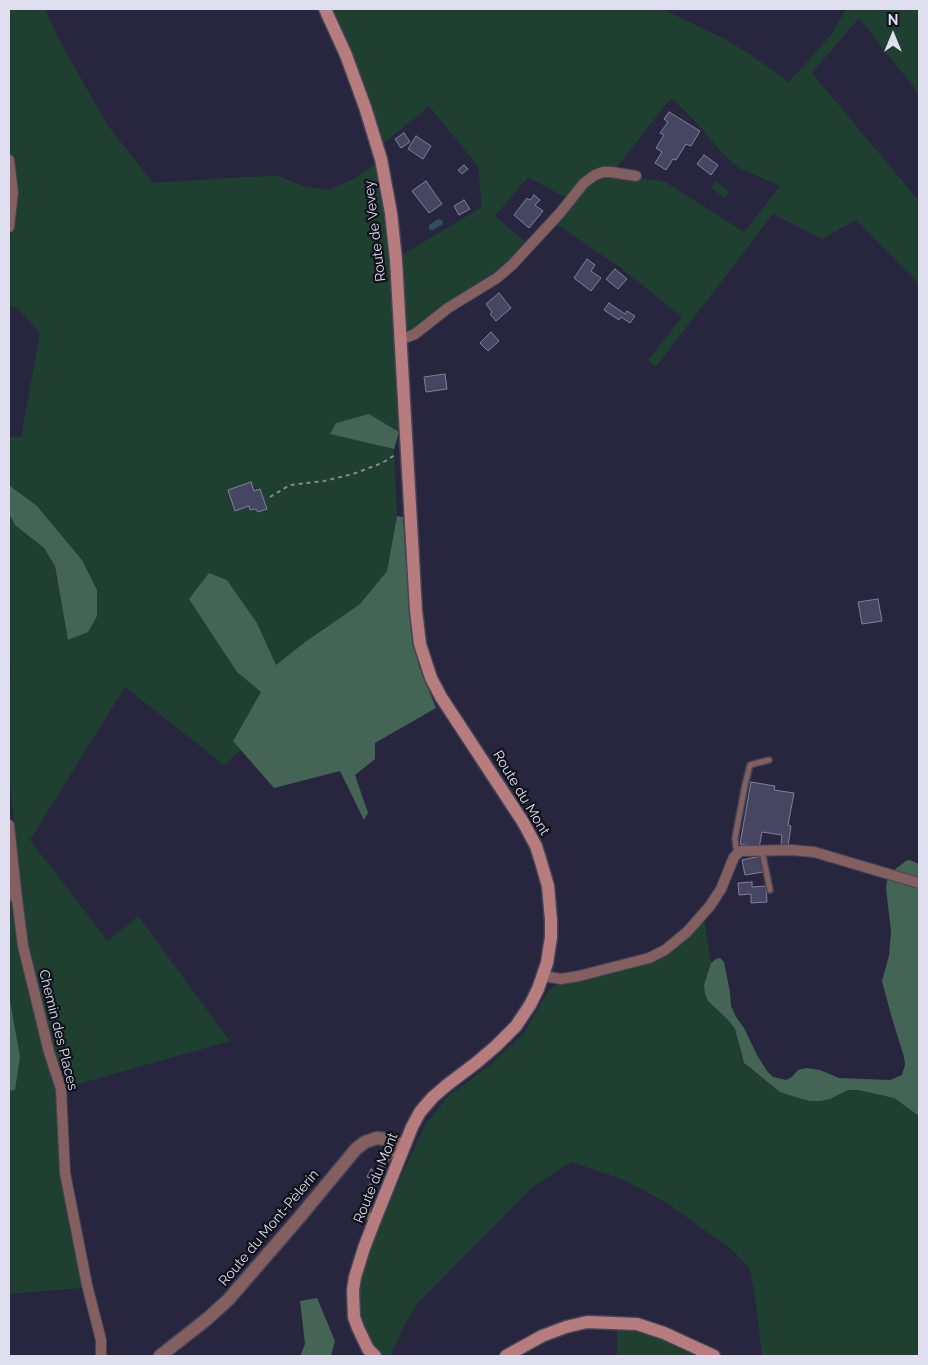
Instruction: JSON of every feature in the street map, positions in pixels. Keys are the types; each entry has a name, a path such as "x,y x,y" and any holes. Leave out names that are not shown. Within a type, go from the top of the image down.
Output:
{"main road":[{"name":"Route de Vevey","path":"324,9 346,55 365,107 381,159 391,213 396,260 406,455"},
{"name":"Route du Mont","path":"375,1356 368,1349 354,1317 353,1290 364,1248 405,1145 417,1118 433,1097 486,1055 516,1026 530,1005 543,976 551,937 549,894 542,862 536,846 523,822 435,686 420,644 416,611 406,455"},
{"path":"506,1356 542,1336 587,1322 637,1324 664,1332 714,1356"}],"street":[{"path":"9,160 13,192 9,227"},
{"path":"400,340 415,334 448,308 497,278 512,265 560,213 584,183 595,175 611,172 636,176"},
{"name":"Chemin des Places","path":"9,824 23,946 49,1052 61,1089 65,1173 101,1340 101,1356"},
{"path":"543,976 562,979 579,976 649,958 665,950 680,939 702,917 721,889 734,857 738,853 746,851 814,852 919,883"},
{"path":"9,891 17,899"},
{"name":"Route du Mont-Pèlerin","path":"160,1356 228,1300 356,1149 365,1142 378,1138 385,1138 405,1145"}],"lane":[{"path":"738,853 735,838 750,765 769,760"},
{"path":"762,850 770,890"}],"path":[{"path":"270,497 290,485 324,481 353,474 406,455"}],"green space":[{"path":"9,9 45,9 57,36 106,123 153,183 278,176 306,187 329,190 355,178 376,163 386,220 399,432 369,414 330,433 394,449 397,516 387,571 360,604 305,642 276,665 257,623 227,580 209,573 237,672 261,692 233,741 241,750 224,765 125,687 30,840 108,941 138,916 230,1041 64,1088 28,946 17,868 9,772 9,692 11,668 9,660 9,514 15,525 44,548 55,566 57,583 97,590 82,560 37,506 9,485 9,437 21,437 40,333 18,309 9,305 9,244 16,209 9,137"},
{"path":"333,9 662,9 725,39 789,82 831,35 846,9 919,9 919,94 859,18 812,73 919,201 919,294 917,282 856,220 822,239 773,214 656,367 648,360 682,317 621,268 555,223 588,184 600,176 658,180 667,183 744,232 780,186 739,168 721,152 694,120 671,98 617,167 601,169 568,199 528,177 495,216 528,244 502,271 414,329 409,330 406,326 402,255 482,207 478,166 429,106 384,143"},
{"path":"716,181 730,192 725,198 711,188"},
{"path":"369,414 399,432 394,449 330,434 336,423"},
{"path":"9,485 37,506 82,560 97,590 97,616 88,632 68,640 55,566 44,548 15,525 9,514"},
{"path":"397,516 403,517 411,628 419,666 436,708 375,743 375,759 355,775 368,813 364,820 340,771 274,788 233,741 261,692 237,672 189,599 209,573 227,580 257,623 276,665 305,642 360,604 387,571"},
{"path":"910,860 919,864 919,1116 894,1098 858,1090 848,1090 830,1099 821,1101 809,1101 780,1092 744,1063 735,1029 708,1001 704,985 711,963 720,958 724,962 731,1006 757,1055 773,1077 786,1080 792,1077 798,1070 806,1068 820,1070 839,1078 890,1080 902,1075 905,1065 904,1057 882,981 889,956 891,931 886,888 887,881 894,870"},
{"path":"9,896 12,900 57,1090 84,1284 82,1288 9,1294"},
{"path":"704,920 711,963 704,985 708,1001 735,1029 742,1058 748,1067 764,1080 830,1099 848,1090 858,1090 894,1098 919,1116 919,1356 762,1356 750,1269 732,1250 667,1203 624,1180 571,1162 533,1187 419,1302 405,1324 390,1356 380,1356 363,1330 357,1303 359,1277 379,1224 425,1125 448,1096 489,1066 524,1033 547,993 556,985 604,974 655,959 685,942"},
{"path":"9,996 20,1057 15,1090 9,1091"},
{"path":"317,1298 335,1341 331,1356 300,1356 305,1344 300,1301"},
{"path":"626,1324 652,1333 701,1356 617,1356 617,1327"}],"water":[{"path":"438,219 442,220 443,224 433,230 429,230 429,225"}],"building":[{"path":"669,112 700,131 691,146 686,144 676,160 673,159 666,170 655,163 662,152 656,148 664,135 660,133 668,122 664,119"},
{"path":"404,133 410,142 401,148 395,139"},
{"path":"416,136 431,146 423,159 408,149"},
{"path":"704,155 718,165 711,175 697,164"},
{"path":"464,165 468,169 462,174 458,170"},
{"path":"426,181 442,204 429,213 412,191"},
{"path":"534,195 540,200 535,205 543,211 529,228 514,215 527,198 530,200"},
{"path":"464,200 470,209 459,215 454,206"},
{"path":"587,259 595,265 591,271 601,278 591,291 574,278"},
{"path":"615,269 627,279 618,289 606,279"},
{"path":"499,293 511,308 496,321 490,314 492,312 486,304"},
{"path":"609,303 625,314 627,311 635,316 630,323 621,317 619,320 604,310"},
{"path":"491,332 499,341 488,351 480,343"},
{"path":"445,374 447,389 426,392 424,377"},
{"path":"251,482 254,491 260,489 267,509 258,512 256,509 250,510 249,506 235,511 228,490"},
{"path":"878,599 882,621 862,624 858,602"},
{"path":"751,782 775,786 774,790 794,793 788,825 791,826 788,846 781,845 782,835 762,832 759,848 740,844"},
{"path":"761,856 763,872 745,875 742,860"},
{"path":"752,882 752,887 766,886 767,902 751,903 751,894 739,895 738,883"},
{"path":"371,1169 373,1170 370,1178 367,1177"}]}
